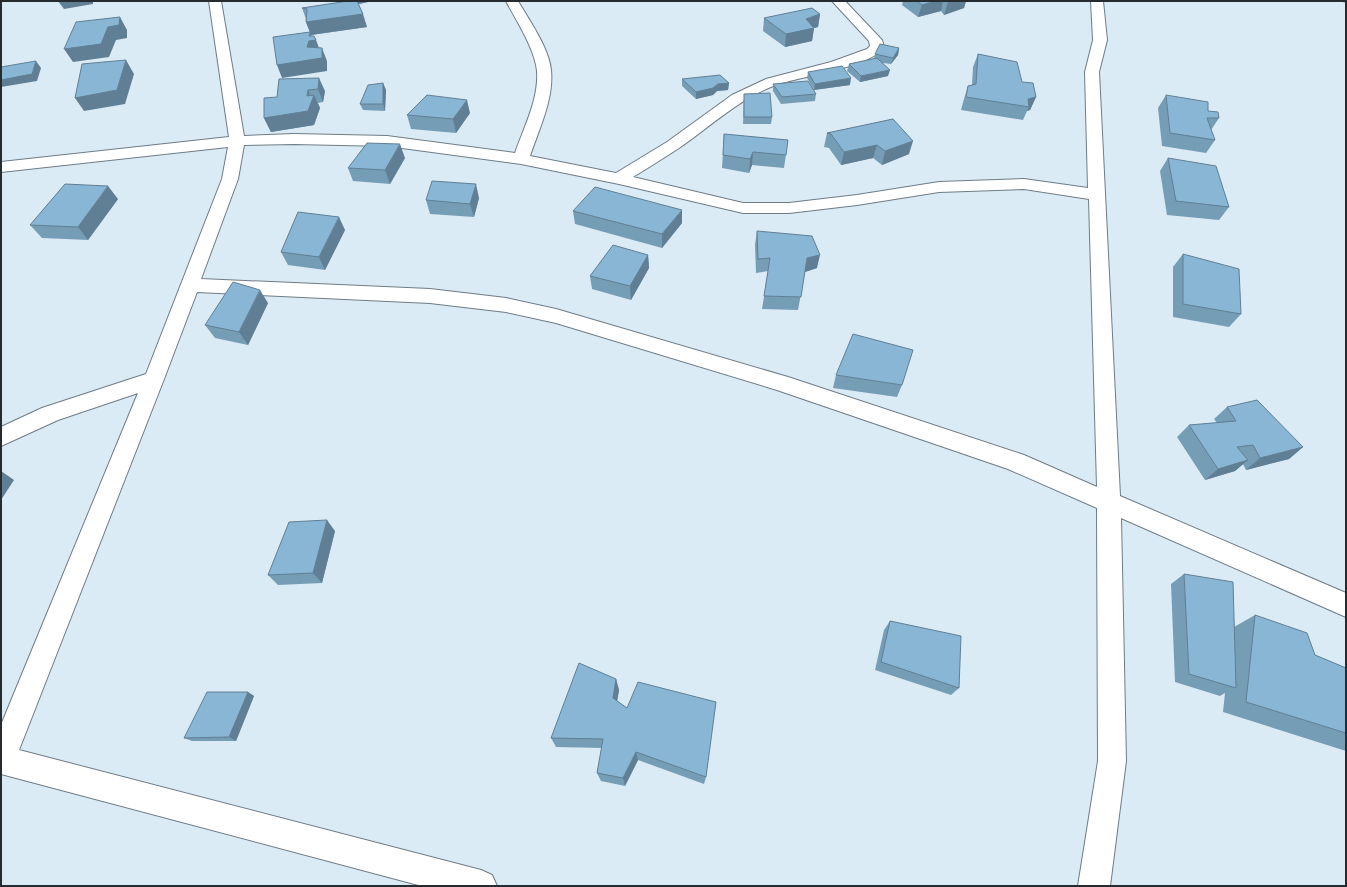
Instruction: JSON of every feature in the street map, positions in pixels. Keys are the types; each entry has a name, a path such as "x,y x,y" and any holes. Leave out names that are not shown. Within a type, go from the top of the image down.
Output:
{"street":[{"path":"215,1 237,141 230,178 154,379 1,760 481,886"},
{"path":"512,1 530,35 544,69 542,93 521,159"},
{"path":"619,178 673,145 737,98 771,82 836,65 872,52 877,47 875,40 838,1"},
{"path":"1094,886 1112,761 1109,502 1092,72 1100,40 1097,1"},
{"path":"1,167 129,151 237,141 294,139 387,141 521,159 619,178 743,208 789,208 857,200 946,186 1024,184 1098,195"},
{"path":"190,285 430,296 506,305 556,316 781,383 1002,457 1346,605"},
{"path":"1,437 50,414 154,379"}],"building":[{"path":"357,1 363,14 306,22 307,9 302,8"},
{"path":"917,1 935,1 922,5"},
{"path":"812,8 820,14 806,19 814,28 786,34 764,18"},
{"path":"120,17 119,25 108,27 101,44 64,49 76,22"},
{"path":"310,32 309,36 314,36 316,40 309,41 307,47 322,48 322,58 277,65 273,37"},
{"path":"880,44 899,48 893,58 875,54"},
{"path":"978,54 1017,62 1022,82 1033,83 1036,97 1028,99 1029,107 966,97 968,86 976,84"},
{"path":"877,58 890,70 861,76 849,64"},
{"path":"126,60 117,90 75,98 82,64"},
{"path":"36,61 32,74 1,80 1,67"},
{"path":"842,66 851,78 815,84 808,72"},
{"path":"720,75 729,83 718,84 713,88 696,92 682,79"},
{"path":"319,78 318,89 308,90 307,96 314,95 308,111 264,118 264,98 277,97 279,79"},
{"path":"808,81 816,94 782,97 773,84"},
{"path":"383,83 383,104 360,104 368,85"},
{"path":"770,93 772,117 744,117 744,94"},
{"path":"427,95 467,100 453,119 407,115"},
{"path":"1166,95 1208,102 1208,111 1218,112 1219,118 1207,118 1215,140 1170,133"},
{"path":"893,119 913,141 885,151 877,145 844,152 831,134 827,133"},
{"path":"724,134 788,140 786,155 753,152 750,159 723,155"},
{"path":"367,143 400,144 385,170 348,168"},
{"path":"1168,158 1216,166 1229,207 1176,201"},
{"path":"432,181 476,184 470,204 426,200"},
{"path":"65,184 108,186 78,227 30,225"},
{"path":"595,187 682,210 662,234 573,211"},
{"path":"298,212 339,217 319,257 281,252"},
{"path":"757,231 812,236 820,255 807,258 801,297 764,296 770,258 758,259"},
{"path":"613,245 648,255 630,286 590,276"},
{"path":"1183,254 1239,269 1241,314 1183,304"},
{"path":"233,282 260,290 239,332 205,325"},
{"path":"853,334 913,350 902,385 836,375"},
{"path":"1257,400 1303,447 1260,458 1253,445 1237,447 1248,460 1218,469 1189,425 1236,421 1227,407"},
{"path":"327,520 313,573 268,575 289,522"},
{"path":"1184,574 1233,582 1236,688 1189,674"},
{"path":"1255,615 1307,633 1315,655 1346,668 1346,733 1246,702"},
{"path":"890,621 961,636 959,688 881,662"},
{"path":"579,663 616,679 613,698 627,708 638,682 716,702 706,777 636,752 623,778 597,773 603,739 551,738"},
{"path":"207,692 248,692 229,737 184,738"}]}
